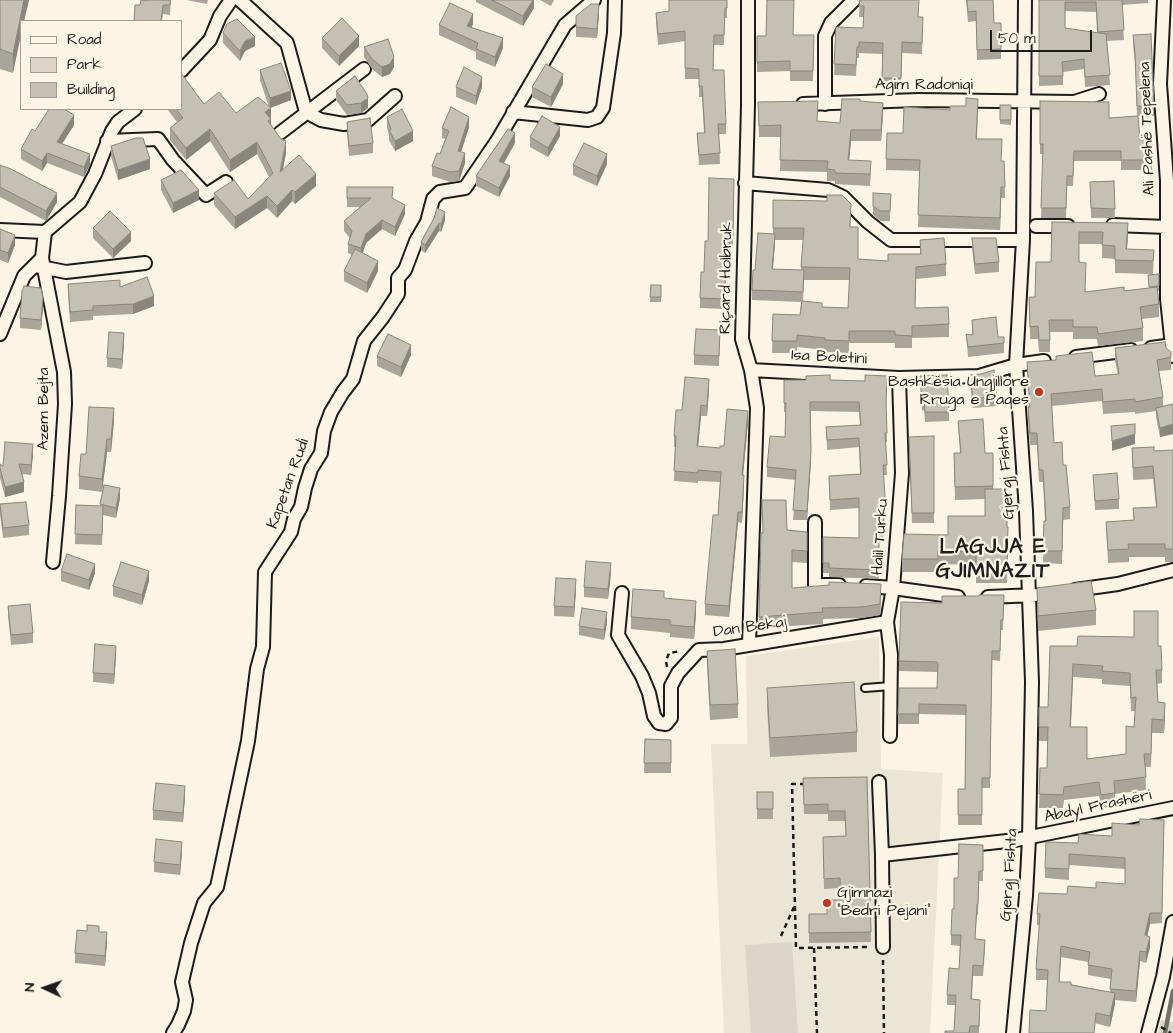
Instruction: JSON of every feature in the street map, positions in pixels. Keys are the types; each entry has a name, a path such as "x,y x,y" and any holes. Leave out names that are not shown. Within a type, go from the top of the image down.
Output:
{"street":[{"path":"182,70 210,40 220,16 231,0"},
{"path":"240,0 287,43 306,112 321,120 344,124 368,120 395,96"},
{"name":"Kapetan Rudi","path":"173,1033 184,1011 186,1000 182,982 191,943 204,902 217,887 248,741 257,669 263,648 266,572 291,532 294,519 301,507 304,488 321,453 324,431 335,405 353,378 364,341 398,294 398,278 405,270 416,241 427,222 433,199 440,192 465,188 497,141 565,25 594,0"},
{"path":"513,112 588,120 597,116 603,108 613,43 615,0"},
{"name":"Riçard Holbruk","path":"748,0 752,105 745,183 742,339 751,370 757,408 749,644"},
{"path":"825,104 825,36 831,22 854,0"},
{"name":"Gjergj Fishta","path":"1013,1033 1026,896 1032,682 1026,511 1016,365 1023,240 1025,0"},
{"name":"Ali Pashë Tepelena","path":"1164,0 1160,84 1165,133 1168,227 1167,300 1173,349"},
{"path":"280,134 364,69"},
{"name":"Agim Radoniqi","path":"786,104 920,100 1074,102 1099,94"},
{"path":"0,230 45,232 80,202 95,174 107,141 118,122 134,110"},
{"path":"107,141 158,139 173,160 206,195 226,182"},
{"path":"745,183 828,190 843,197 868,222 891,240 1023,240"},
{"path":"1103,225 1168,227"},
{"path":"1036,226 1084,226"},
{"name":"Azem Bejta","path":"45,232 40,264 64,372 61,468 53,562"},
{"path":"0,334 24,276 40,264 66,272 145,263"},
{"name":"Isa Boletini","path":"751,370 899,378 979,376 1016,365 1060,359 1173,349"},
{"name":"Halil Turku","path":"815,522 815,585 893,588 902,474 899,378"},
{"path":"890,736 891,655 887,622 893,588 953,597 1029,596 1118,584 1173,570"},
{"name":"Dan Bekaj","path":"622,593 618,635 642,676 649,693 654,716 659,723 666,724 671,718 671,686 678,673 699,650 724,649 887,622"},
{"path":"880,782 883,947"},
{"name":"Abdyl Frashëri","path":"1029,838 1173,808"},
{"path":"882,855 1029,838"},
{"path":"1148,1033 1163,977 1173,922"}],"lane":[{"path":"865,688 891,686"}],"path":[{"path":"812,784 792,784 796,948 883,947 884,1033"},
{"path":"781,936 795,906"},
{"path":"814,948 817,1033"},
{"path":"1162,1027 1170,1032"}],"shaded area":[{"name":"Gjimnazi \"Bedri Pejani\"","path":"879,637 881,769 943,773 930,1033 724,1033 711,744 747,744 746,656"}],"green space":[{"path":"792,942 798,1033 751,1033 745,945"},
{"path":"1161,1020 1173,1022 1173,1033 1158,1033"}],"building":[{"path":"0,0 24,0 13,54 0,49"},
{"path":"141,0 170,0 170,5 163,5 161,20 134,20 135,5 140,5"},
{"path":"492,0 533,0 523,16"},
{"path":"669,0 727,0 724,35 714,35 713,70 724,70 726,124 718,124 720,153 699,155 697,133 705,133 702,86 699,86 699,69 685,68 685,31 658,34 656,13 669,11"},
{"path":"767,0 794,0 793,35 814,35 813,71 790,71 790,61 757,62 757,36 766,36"},
{"path":"860,0 919,0 918,17 923,17 922,43 902,42 901,78 882,78 883,43 859,42 856,65 834,64 836,27 863,28 864,6 859,6"},
{"path":"967,0 993,0 994,23 1001,23 1001,49 977,50 976,11 968,12"},
{"path":"1039,0 1122,0 1124,30 1098,32 1096,2 1065,2 1065,28 1106,34 1110,75 1085,77 1084,59 1062,62 1063,76 1039,76"},
{"path":"450,3 473,14 467,26 503,38 495,57 476,49 478,43 439,25"},
{"path":"591,4 599,4 597,29 576,27 576,16"},
{"path":"342,18 359,36 339,56 322,38"},
{"path":"237,19 255,37 245,41 240,51 223,33 227,24"},
{"path":"1151,34 1154,106 1137,106 1133,35"},
{"path":"388,39 394,57 390,64 382,67 372,59 364,47"},
{"path":"281,63 291,91 270,98 260,70"},
{"path":"546,64 563,74 551,97 532,87"},
{"path":"464,67 482,77 476,96 456,87"},
{"path":"182,74 204,104 219,92 236,113 258,97 271,108 265,112 271,119 268,121 281,139 286,141 280,172 299,155 316,174 295,192 292,190 277,206 267,196 235,217 214,193 234,180 248,199 273,173 257,142 230,160 210,129 186,148 170,128 183,118 177,110 182,110"},
{"path":"355,76 368,98 361,103 347,105 336,91"},
{"path":"966,98 978,99 976,139 1002,139 1001,161 1004,161 1005,187 1001,187 1000,218 918,215 920,160 886,159 887,133 903,133 904,107 950,110 950,106 966,106"},
{"path":"842,99 860,99 860,101 883,103 881,130 851,130 848,160 871,161 870,174 835,173 835,170 827,169 828,161 780,160 781,125 759,126 758,102 818,101 817,121 840,123"},
{"path":"1040,101 1109,102 1109,118 1138,116 1140,140 1152,140 1152,160 1121,160 1121,151 1074,151 1073,176 1067,176 1066,208 1041,208 1043,144 1040,144"},
{"path":"1000,105 1011,105 1011,120 1000,120"},
{"path":"451,107 469,117 458,151 465,153 459,171 450,172 432,166 437,153 440,154 449,131 442,128"},
{"path":"402,109 413,131 395,141 389,130 391,130 387,117"},
{"path":"48,110 66,110 74,115 57,142 90,154 84,167 47,153 42,161 21,149 32,129 35,131"},
{"path":"542,116 560,127 548,148 530,137"},
{"path":"370,118 373,143 349,146 347,122"},
{"path":"508,129 515,133 499,161 510,166 499,188 476,176"},
{"path":"136,138 143,138 150,159 118,170 111,146"},
{"path":"584,143 607,154 597,176 573,165"},
{"path":"0,165 57,193 46,211 0,187"},
{"path":"181,170 199,190 173,203 161,180"},
{"path":"709,178 734,179 733,237 730,237 724,299 700,298 701,272 704,272 705,241 708,241"},
{"path":"1114,181 1115,209 1091,208 1090,182"},
{"path":"347,187 393,187 392,198 405,205 395,227 382,220 366,234 361,248 348,244 352,231 344,221 371,198 347,198"},
{"path":"873,193 891,194 890,211 880,211 873,206"},
{"path":"827,195 842,195 851,204 850,227 858,227 858,259 888,261 888,254 921,254 920,240 944,238 946,264 916,267 915,308 948,307 949,324 912,326 912,336 895,335 895,331 849,331 849,341 825,340 825,338 797,335 797,341 772,341 773,314 800,315 802,301 822,303 822,307 848,308 850,268 801,267 804,228 773,228 773,200 827,201"},
{"path":"437,208 445,212 441,224 439,223 425,245 421,242 434,218"},
{"path":"110,211 131,232 113,249 93,228"},
{"path":"1052,222 1128,223 1126,249 1154,250 1153,261 1115,260 1115,246 1102,245 1103,232 1079,232 1079,262 1086,263 1085,292 1124,287 1124,291 1157,287 1159,304 1140,307 1143,328 1098,334 1097,327 1073,327 1073,320 1049,320 1050,340 1039,340 1038,326 1030,327 1029,297 1035,297 1036,262 1051,262"},
{"path":"0,229 15,235 8,253 0,250"},
{"path":"758,233 775,234 772,269 804,270 803,292 752,290"},
{"path":"972,238 996,238 999,262 975,264"},
{"path":"355,249 378,261 367,283 344,271"},
{"path":"1159,274 1159,286 1149,287 1148,275"},
{"path":"147,277 154,296 133,304 93,306 93,310 70,312 68,284 120,280 120,287"},
{"path":"651,285 661,285 661,297 650,297"},
{"path":"24,286 41,288 43,298 41,320 20,318"},
{"path":"996,317 998,337 1004,337 1004,343 968,347 966,334 973,335 972,320"},
{"path":"696,329 720,330 719,356 694,355"},
{"path":"109,332 124,333 122,359 107,358"},
{"path":"388,334 411,345 401,367 377,356"},
{"path":"1165,342 1166,348 1171,352 1171,357 1157,360 1163,397 1135,402 1135,399 1103,402 1102,389 1051,394 1054,443 1062,442 1063,465 1066,465 1070,507 1063,508 1062,551 1043,551 1044,521 1046,521 1043,470 1039,470 1037,433 1030,433 1027,362 1056,360 1056,356 1092,352 1095,376 1119,374 1115,348"},
{"path":"994,370 997,396 973,399 970,375"},
{"path":"830,375 830,380 865,381 865,375 887,376 887,433 885,433 887,465 883,465 885,497 883,529 879,529 879,570 829,568 829,563 823,563 823,537 859,538 859,498 830,500 829,476 861,474 859,438 827,440 826,427 861,425 859,402 810,402 811,451 807,511 793,510 796,470 767,467 770,436 785,437 786,403 784,403 784,380 806,380 806,376"},
{"path":"947,375 949,412 925,412 920,376"},
{"path":"685,377 709,379 707,406 701,405 697,446 720,448 720,446 724,446 727,409 748,411 742,475 744,475 742,512 738,512 729,606 705,604 713,515 718,515 721,472 698,470 698,473 674,471 676,410 682,410"},
{"path":"1173,404 1173,424 1160,428 1156,408"},
{"path":"89,407 114,408 111,439 107,439 102,479 79,476 81,454 86,454"},
{"path":"983,419 985,453 993,453 993,486 955,487 954,453 961,453 958,421"},
{"path":"1135,424 1135,434 1112,441 1111,426"},
{"path":"934,436 934,513 912,513 909,437"},
{"path":"5,442 33,444 31,465 19,464 24,482 5,487 0,464 3,466"},
{"path":"1154,447 1154,451 1173,450 1173,549 1165,549 1165,544 1128,544 1129,549 1108,550 1106,522 1134,520 1133,508 1157,507 1153,466 1133,468 1132,448"},
{"path":"1117,473 1119,499 1095,501 1093,475"},
{"path":"104,485 120,488 116,508 100,504"},
{"path":"985,489 1007,489 1007,570 976,570 976,552 938,551 938,559 902,559 904,534 948,535 948,516 985,516"},
{"path":"762,500 786,500 787,530 807,532 807,551 792,550 792,588 829,585 829,582 881,584 880,604 862,607 822,608 823,612 759,617 761,533 763,533"},
{"path":"26,502 29,525 3,528 0,504"},
{"path":"76,505 103,506 102,535 75,534"},
{"path":"67,554 95,564 89,580 61,571"},
{"path":"586,561 611,563 608,589 584,587"},
{"path":"121,562 149,571 142,595 113,586"},
{"path":"556,578 576,579 574,607 554,606"},
{"path":"1091,581 1096,610 1038,616 1037,588"},
{"path":"633,589 664,591 664,598 696,601 694,627 670,625 670,620 631,617"},
{"path":"1004,595 1000,651 992,651 990,778 982,778 982,815 958,815 958,789 965,789 966,705 919,704 919,714 898,714 899,688 937,688 938,664 937,662 899,661 901,602 942,603 942,596"},
{"path":"30,604 33,633 11,635 8,606"},
{"path":"582,608 607,612 604,630 579,626"},
{"path":"1134,611 1158,611 1158,646 1161,646 1162,670 1156,670 1158,702 1165,703 1164,720 1152,719 1151,754 1144,754 1146,777 1114,781 1115,793 1101,795 1099,782 1064,787 1063,795 1039,794 1040,768 1047,768 1048,727 1039,727 1039,707 1048,707 1050,646 1077,646 1078,636 1134,637","holes":["1073,664 1103,666 1102,671 1130,673 1131,698 1136,697 1134,727 1126,726 1126,754 1087,759 1087,727 1070,727"]},
{"path":"95,644 116,646 114,674 93,673"},
{"path":"735,649 738,704 710,705 707,651"},
{"path":"854,682 857,732 770,738 767,688"},
{"path":"645,739 671,740 671,763 644,763"},
{"path":"867,777 871,932 809,933 809,914 827,914 827,900 841,900 840,878 824,879 823,837 846,836 845,811 828,811 828,804 804,805 803,778"},
{"path":"156,783 185,786 183,813 153,810"},
{"path":"757,792 773,792 773,809 757,809"},
{"path":"1140,819 1164,820 1162,913 1150,913 1145,935 1150,937 1146,952 1140,951 1136,991 1110,989 1112,969 1088,965 1090,952 1061,946 1059,982 1071,982 1071,985 1115,993 1110,1016 1096,1013 1094,1033 1029,1033 1030,1010 1046,1011 1048,970 1036,969 1040,914 1037,914 1039,893 1067,894 1068,886 1096,888 1096,882 1125,884 1125,858 1069,854 1069,869 1045,868 1046,842 1078,843 1079,834 1112,836 1112,823 1139,825"},
{"path":"156,839 182,842 180,865 154,862"},
{"path":"959,844 983,845 983,871 979,871 975,939 985,940 983,966 973,965 971,999 980,1000 979,1026 970,1026 969,1033 945,1033 945,1031 954,1031 956,995 947,995 949,968 959,969 961,935 951,935 952,909 954,909 954,878 958,878"},
{"path":"87,925 99,926 99,932 107,932 105,956 75,953 77,930 87,931"}],"waterway":[{"path":"1165,1033 1173,991"}],"place":[{"name":"Bashkësia Ungjillore Rruga e Paqes","path":"1039,392"},
{"name":"Gjimnazi \"Bedri Pejani\"","path":"827,903"}],"district":[{"name":"LAGJJA E GJIMNAZIT","path":"993,561"}]}
